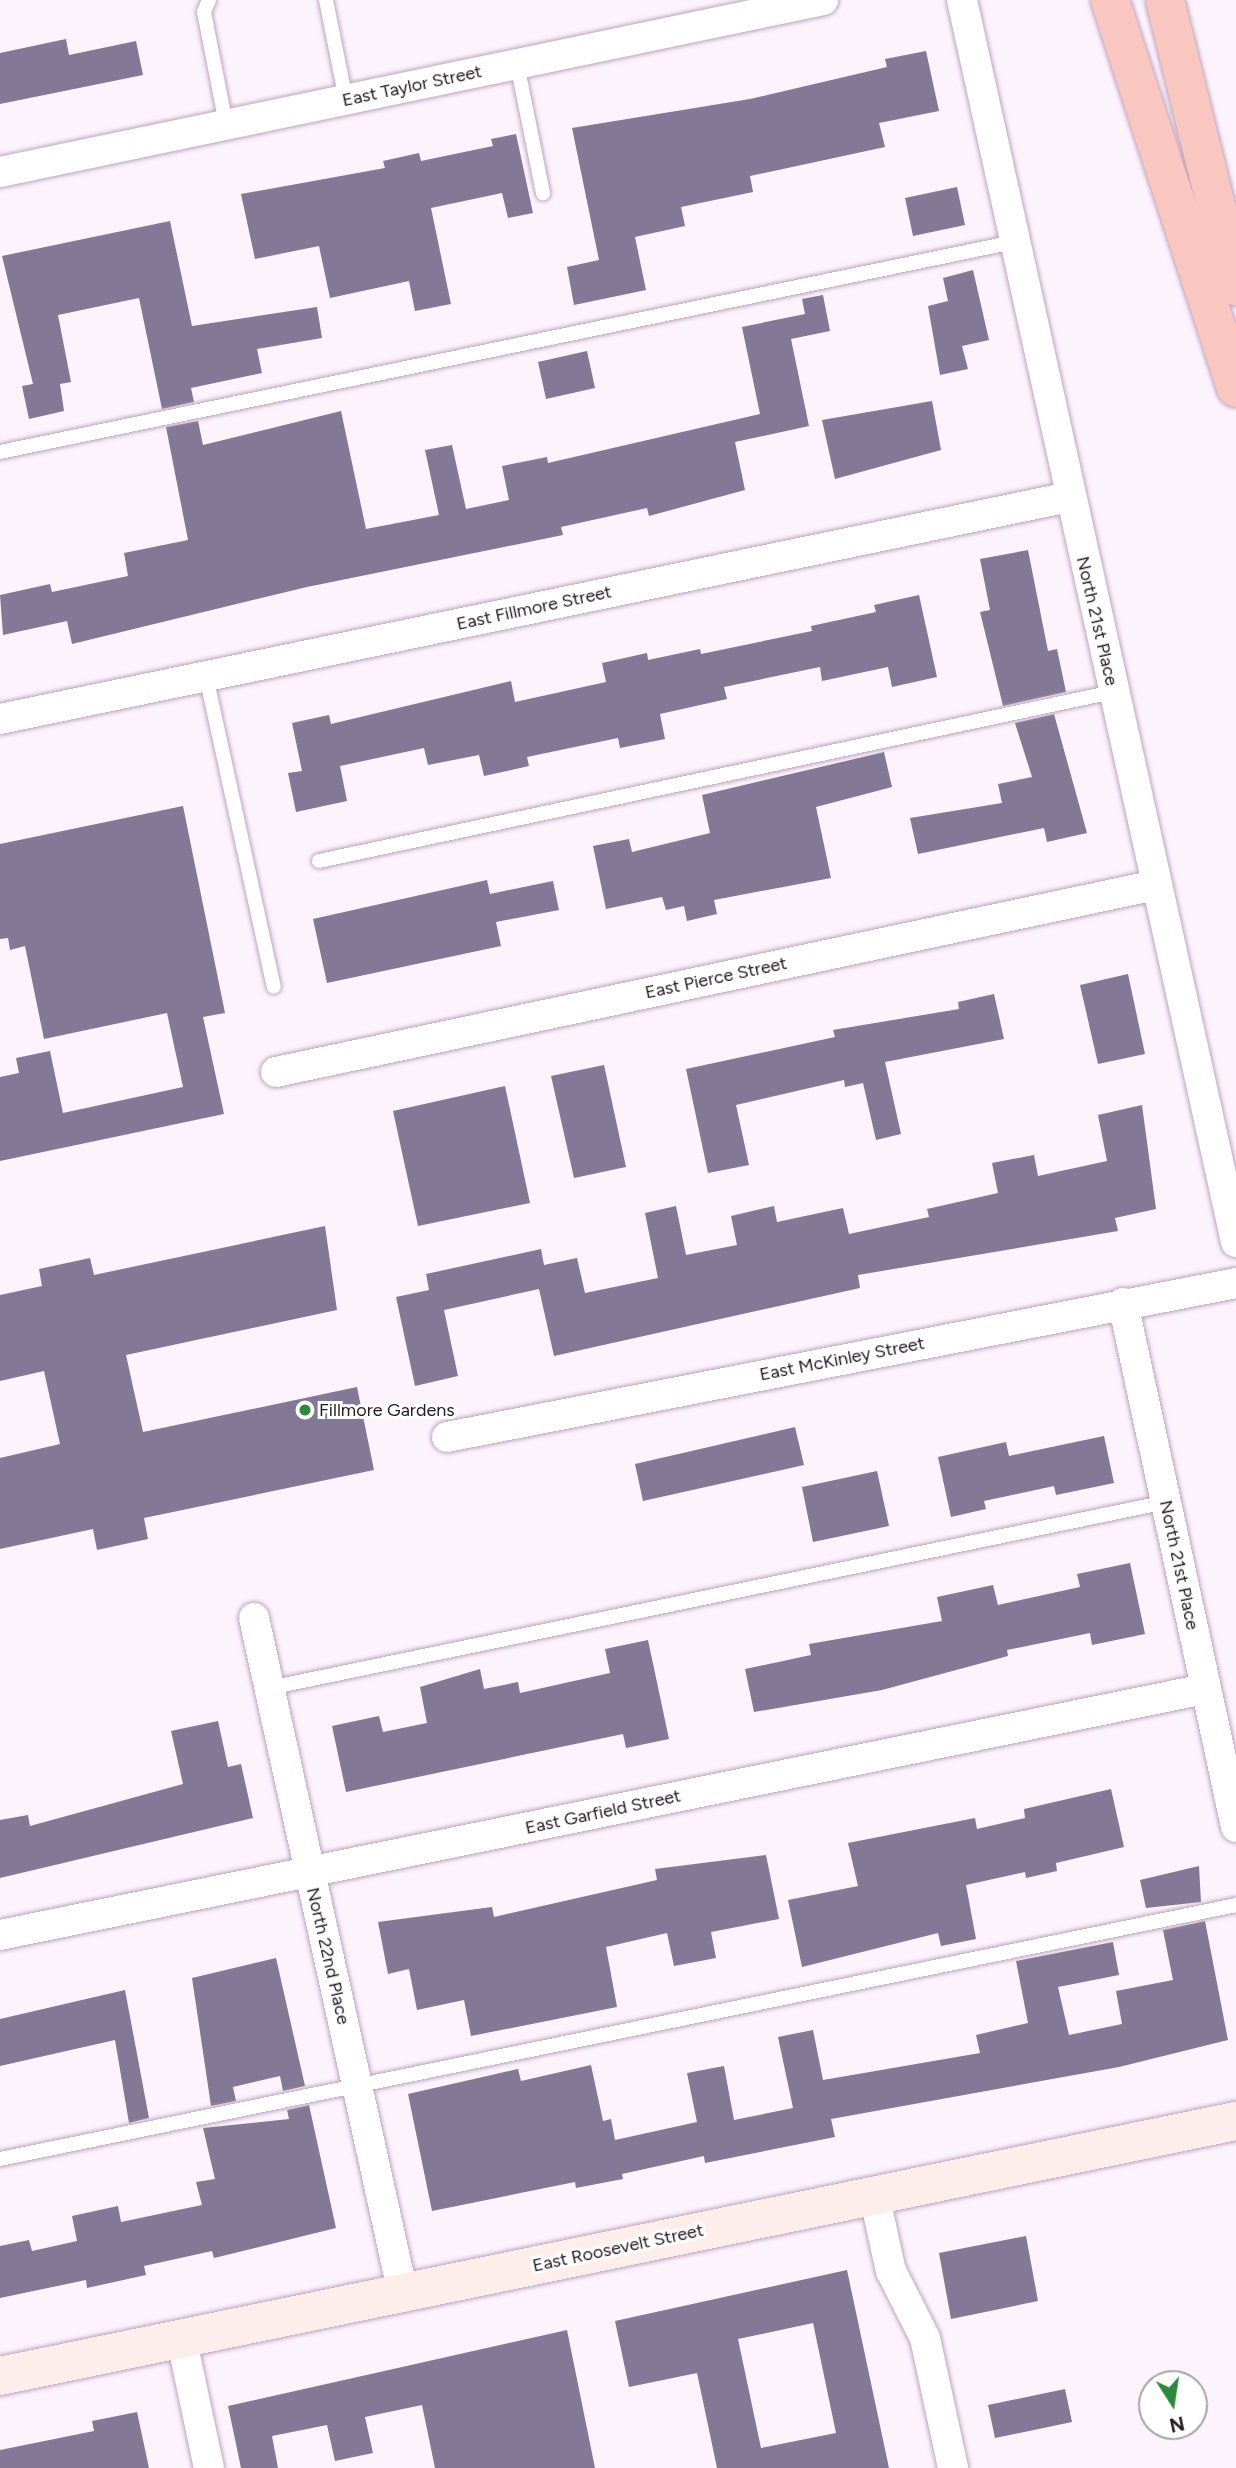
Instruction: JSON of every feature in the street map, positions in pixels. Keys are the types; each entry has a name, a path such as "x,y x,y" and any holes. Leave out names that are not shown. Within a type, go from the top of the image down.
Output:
{"highway":[{"path":"1110,0 1236,388"},
{"path":"1165,0 1236,286"}],"street":[{"name":"East Taylor Street","path":"0,172 823,0"},
{"name":"North 21st Place","path":"962,0 1069,497 1236,1242"},
{"name":"East Fillmore Street","path":"0,719 1069,497"},
{"name":"East Pierce Street","path":"276,1072 1156,885"},
{"name":"East McKinley Street","path":"447,1437 1236,1283"},
{"name":"North 21st Place","path":"1124,1303 1236,1827"},
{"name":"North 22nd Place","path":"254,1618 403,2294"},
{"name":"East Garfield Street","path":"0,1935 1205,1689"},
{"name":"East Roosevelt Street","path":"0,2376 182,2341 874,2193 1236,2120"},
{"path":"874,2193 891,2271 925,2337 953,2468"},
{"path":"182,2341 209,2468"}],"lane":[{"path":"209,0 204,12 226,124"},
{"path":"326,0 346,100"},
{"path":"517,64 543,193"},
{"path":"0,452 1014,242"},
{"path":"206,676 274,987"},
{"path":"319,861 1113,692"},
{"path":"269,1688 1166,1502"},
{"path":"0,2159 1236,1905"}],"building":[{"path":"66,39 69,55 136,41 143,75 0,104 0,53"},
{"path":"926,51 939,111 879,123 885,147 750,176 753,192 681,207 685,226 635,237 646,290 574,305 567,267 599,260 572,128 750,99 887,67 885,59"},
{"path":"516,134 533,213 508,218 502,193 431,208 451,304 415,311 409,281 330,298 319,246 255,259 241,194 385,168 383,161 419,153 421,161 493,146 491,139"},
{"path":"957,187 965,225 913,236 905,198"},
{"path":"170,221 192,326 317,307 322,338 257,349 262,373 191,388 194,402 162,409 139,298 58,315 71,382 60,384 64,411 29,419 22,386 33,384 2,256"},
{"path":"973,270 989,340 962,346 968,369 940,375 928,306 948,301 943,278"},
{"path":"823,295 830,331 791,339 809,426 735,442 745,490 649,516 647,508 561,527 563,535 307,587 72,644 67,621 3,635 0,595 50,584 52,592 128,576 124,553 188,540 166,427 198,421 203,445 341,411 366,529 439,515 425,450 452,445 466,509 509,500 502,466 547,457 548,463 760,414 742,327 805,314 802,299"},
{"path":"587,351 595,388 546,399 538,362"},
{"path":"932,401 941,450 835,479 822,420"},
{"path":"1028,550 1048,651 1057,649 1066,692 1003,706 980,612 990,610 980,559"},
{"path":"919,595 937,677 892,687 888,667 822,681 820,667 724,687 727,699 660,714 665,739 620,748 618,738 527,757 529,766 484,776 479,755 428,765 424,748 340,766 347,801 296,812 288,773 302,771 292,723 329,715 331,724 511,681 515,702 606,682 602,663 647,653 648,660 700,649 701,654 812,631 811,626 876,612 874,605"},
{"path":"1054,714 1087,833 1047,842 1044,828 918,854 910,818 1002,803 998,784 1032,777 1015,723"},
{"path":"884,752 892,787 816,807 831,878 714,900 717,914 687,921 684,906 666,910 662,897 606,909 593,846 629,839 632,852 710,833 702,795"},
{"path":"183,806 225,1013 203,1017 224,1114 0,1161 0,1077 19,1073 16,1058 50,1051 63,1113 183,1087 167,1013 44,1039 25,946 10,950 8,938 0,939 0,844"},
{"path":"487,880 490,894 553,881 559,910 496,922 501,946 327,983 313,919"},
{"path":"1128,974 1145,1054 1098,1064 1080,985"},
{"path":"994,994 1004,1039 885,1062 901,1134 876,1140 863,1083 845,1087 844,1080 736,1105 749,1165 708,1173 686,1069 835,1037 833,1030 959,1009 958,1002"},
{"path":"604,1065 626,1167 574,1178 551,1076"},
{"path":"505,1086 530,1203 418,1226 393,1111"},
{"path":"1142,1105 1156,1209 1115,1218 1118,1231 858,1275 860,1288 554,1356 539,1289 444,1310 458,1376 415,1386 396,1297 429,1290 426,1274 541,1249 544,1265 577,1258 585,1293 658,1278 645,1213 676,1206 686,1255 737,1245 731,1216 774,1206 777,1222 843,1208 849,1234 929,1217 927,1209 998,1193 992,1163 1034,1155 1038,1176 1107,1161 1098,1115"},
{"name":"Fillmore Gardens","path":"325,1226 337,1310 126,1355 143,1432 357,1387 374,1470 144,1518 148,1539 97,1550 93,1529 0,1549 0,1458 60,1444 44,1371 0,1381 0,1295 42,1286 39,1269 90,1258 94,1275"},
{"path":"795,1427 804,1465 643,1501 635,1464"},
{"path":"1104,1436 1114,1483 1056,1495 1054,1486 984,1501 986,1509 951,1517 938,1457 1006,1442 1009,1456"},
{"path":"877,1471 889,1526 813,1542 802,1487"},
{"path":"1130,1563 1145,1634 1092,1645 1090,1633 1007,1650 1008,1656 882,1690 754,1712 745,1669 811,1655 809,1644 942,1621 937,1597 993,1585 998,1605 1080,1587 1077,1574"},
{"path":"648,1640 669,1739 626,1748 623,1734 346,1792 332,1726 379,1716 383,1732 427,1723 420,1687 480,1669 484,1689 518,1682 520,1693 610,1673 605,1649"},
{"path":"218,1721 228,1767 241,1764 253,1818 0,1878 0,1820 28,1815 30,1826 183,1784 171,1731"},
{"path":"1111,1789 1124,1847 1056,1863 1057,1871 1026,1878 1025,1872 966,1885 976,1939 941,1946 938,1933 802,1967 788,1900 858,1886 848,1843 975,1818 977,1829 1025,1818 1024,1809"},
{"path":"766,1855 779,1919 711,1932 716,1958 674,1966 667,1933 606,1947 617,2007 471,2036 464,2000 417,2010 409,1969 388,1974 378,1922 492,1907 494,1917 657,1880 655,1869"},
{"path":"1199,1866 1201,1902 1146,1908 1140,1880"},
{"path":"1205,1921 1228,2040 1119,2067 831,2119 835,2137 705,2163 704,2156 622,2174 623,2179 576,2188 575,2182 432,2211 408,2094 518,2069 521,2081 591,2065 603,2121 611,2119 615,2140 697,2122 687,2073 724,2066 734,2120 793,2108 778,2037 813,2030 823,2080 980,2053 976,2035 1028,2023 1016,1961 1113,1942 1119,1975 1058,1987 1069,2035 1122,2024 1116,1991 1173,1980 1163,1930"},
{"path":"276,1958 305,2086 283,2091 280,2076 233,2087 236,2101 211,2106 192,1978"},
{"path":"125,1990 149,2118 129,2123 115,2040 0,2066 0,2019"},
{"path":"309,2105 336,2228 214,2258 212,2251 144,2266 146,2275 87,2288 86,2280 0,2298 0,2246 29,2240 32,2251 77,2241 72,2216 118,2206 121,2222 202,2205 196,2182 215,2179 203,2128 289,2119 287,2110"},
{"path":"1026,2236 1038,2301 951,2319 939,2253"},
{"path":"847,2270 889,2468 717,2468 697,2373 629,2387 615,2321","holes":["813,2323 836,2433 761,2448 738,2339"]},
{"path":"567,2330 595,2468 435,2468 422,2405 365,2417 373,2453 335,2461 327,2425 272,2436 278,2468 241,2468 228,2406"},
{"path":"1065,2389 1072,2422 995,2438 988,2405"},
{"path":"137,2412 149,2468 0,2468 0,2450 94,2431 92,2421"}],"place":[{"name":"Fillmore Gardens","path":"305,1410"}]}
